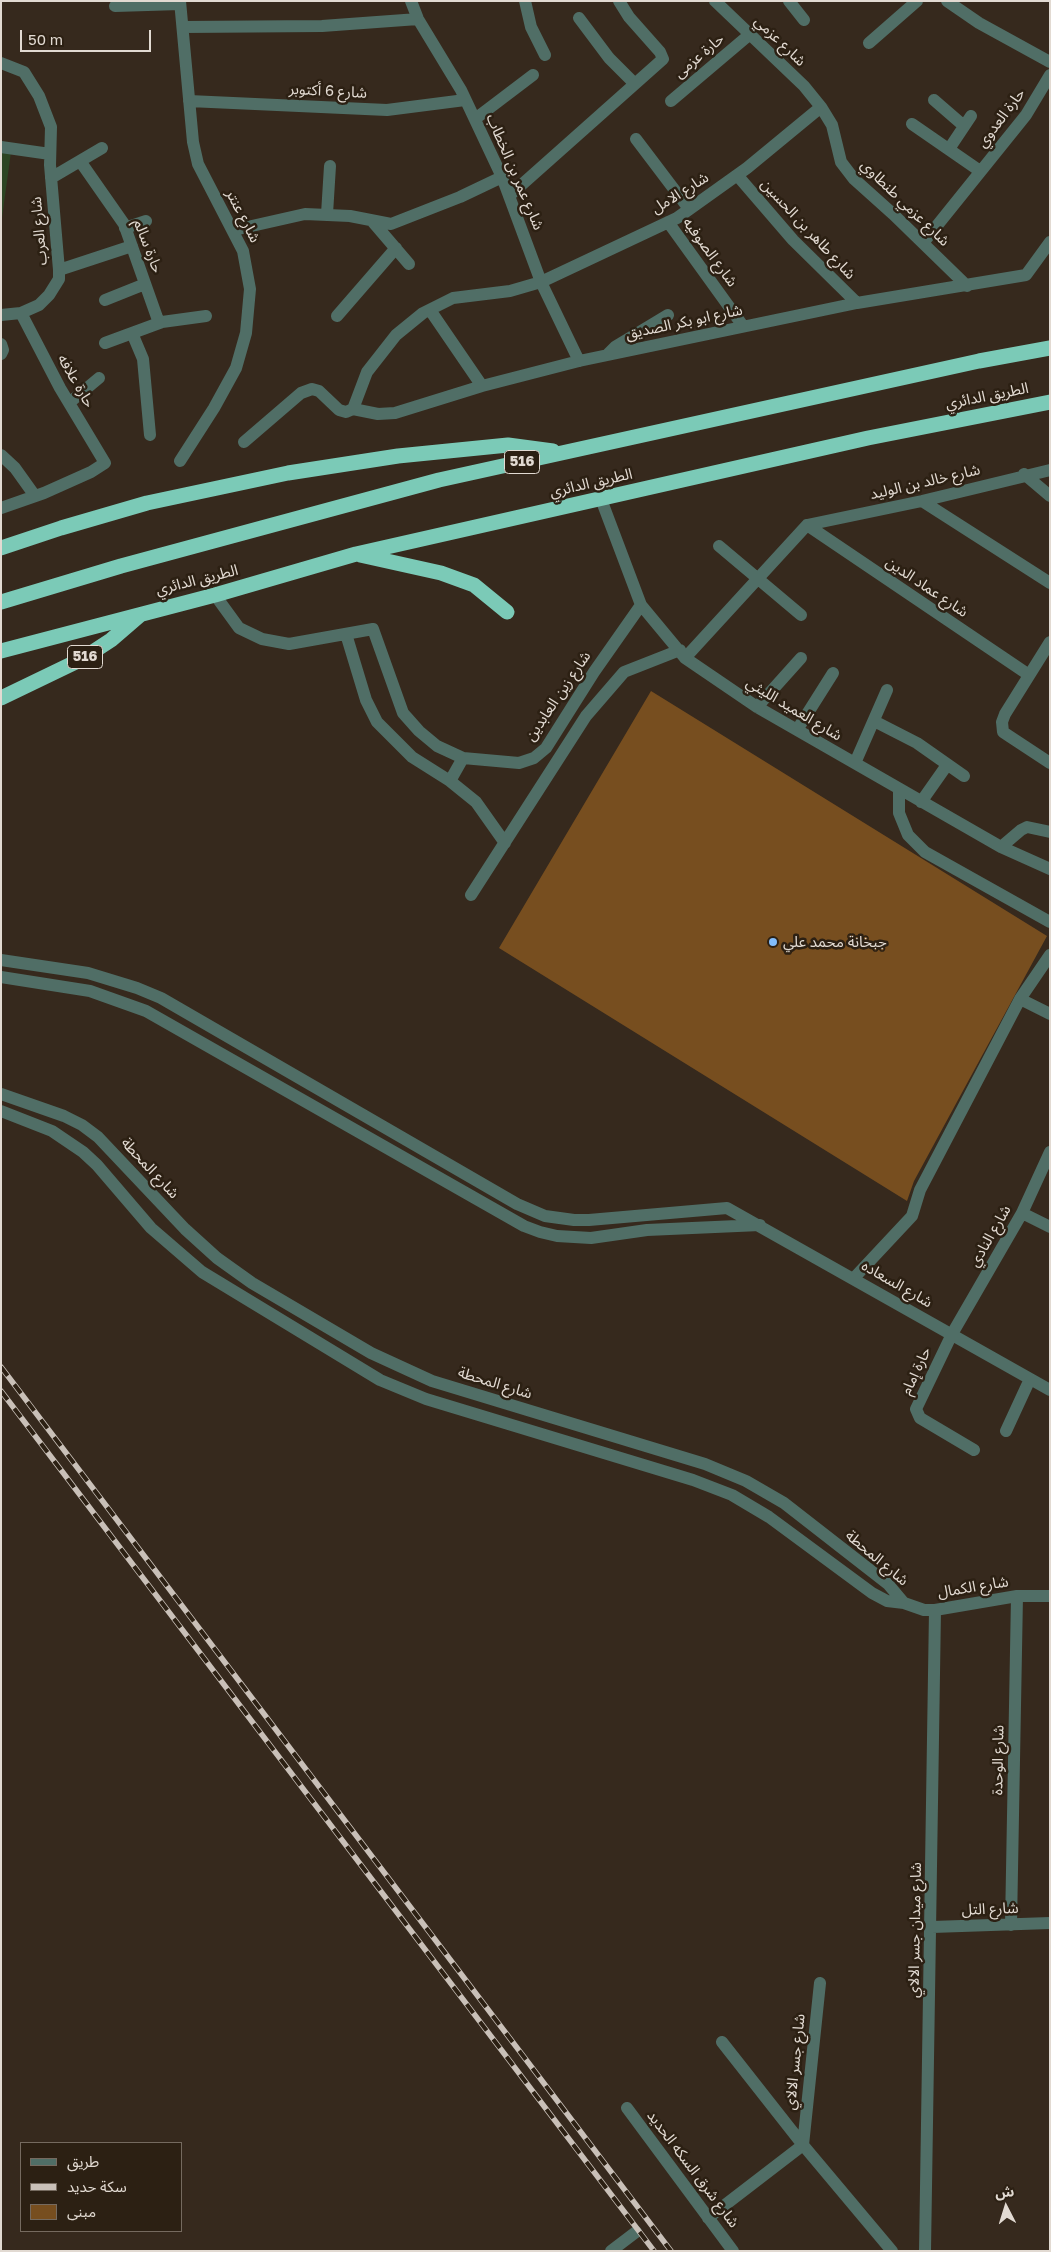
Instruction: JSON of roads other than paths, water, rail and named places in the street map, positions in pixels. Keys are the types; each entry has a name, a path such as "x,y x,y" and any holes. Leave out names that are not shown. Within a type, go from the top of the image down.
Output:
{"highway":[{"name":"516","path":"1,602 121,566 439,480 979,361 1050,348"},
{"name":"الطريق الدائري","path":"4,650 143,612 215,595 356,554 868,438 1050,402"},
{"name":"516","path":"1,548 147,503 288,473 398,456 508,445 564,452"},
{"path":"356,554 441,573 474,585 507,612"},
{"name":"الطريق الدائري","path":"1,698 82,659 111,640 143,612"}],"street":[{"name":"شارع عمر بن الخطاب","path":"411,1 418,18 466,100 475,119 502,177 541,282 579,361"},
{"path":"525,1 531,27 545,54"},
{"path":"509,196 663,60 662,56 628,17 619,1"},
{"name":"شارع عزمي","path":"715,1 804,86 821,107"},
{"path":"789,1 804,20"},
{"path":"869,43 917,1"},
{"path":"947,1 980,23 1050,62"},
{"path":"115,6 180,3"},
{"name":"شارع عنتر","path":"180,3 189,101 198,164 244,251 250,289 246,333 236,368 209,416 180,461"},
{"path":"183,27 322,26 418,18"},
{"path":"579,18 609,58 635,84"},
{"name":"حارة عزمى","path":"670,101 749,35"},
{"name":"شارع العرب","path":"1,63 24,72 38,96 51,127 51,178 59,280 49,295 39,305 20,313"},
{"path":"475,119 533,75"},
{"name":"حارة العدوي","path":"923,243 1026,116 1050,75"},
{"name":"شارع 6 أكتوبر","path":"189,101 387,110 466,100"},
{"path":"934,100 967,121 949,149"},
{"name":"شارع الامل","path":"353,409 367,372 396,335 430,310 453,298 510,291 541,282 668,222 737,175 821,107"},
{"name":"شارع عزمي طنطاوي","path":"821,107 832,125 841,162 854,179 967,286"},
{"path":"912,124 949,149 978,174"},
{"path":"636,139 689,209"},
{"path":"1,147 50,154"},
{"path":"51,178 102,148"},
{"name":"حارة سالم","path":"80,161 125,228 159,323"},
{"path":"327,214 330,166"},
{"name":"شارع طاهر بن الحسين","path":"737,175 792,240 857,303"},
{"path":"234,230 305,214 350,216 391,224 405,220 502,177"},
{"path":"125,228 146,222"},
{"path":"374,222 409,264"},
{"name":"شارع الصوفيه","path":"668,222 743,326"},
{"name":"شارع ابو بكر الصديق","path":"244,442 301,393 312,389 319,391 339,410 346,412 353,409 378,414 395,413 482,386 579,361 857,303 1026,275 1050,242"},
{"path":"59,270 132,246"},
{"path":"337,316 396,248"},
{"path":"104,300 146,284"},
{"path":"430,310 482,386"},
{"path":"1,315 10,316 20,313"},
{"name":"حارة علافه","path":"20,313 69,403 105,462 91,472 35,496"},
{"path":"606,356 615,347 668,315"},
{"path":"105,343 159,323 206,316"},
{"path":"132,333 142,359 150,435"},
{"path":"1,344 3,350 1,354"},
{"path":"69,403 99,378"},
{"path":"1,455 15,468 35,496 1,508"},
{"name":"شارع خالد بن الوليد","path":"807,525 922,500 1024,474 1050,470"},
{"path":"1024,474 1050,496"},
{"name":"شارع العميد الليثي","path":"601,499 641,605 682,654 757,707 1001,847 1050,869"},
{"path":"922,500 1050,583"},
{"path":"471,895 586,716 624,672 682,654 758,579 807,525"},
{"name":"شارع عماد الدين","path":"807,525 1029,675"},
{"path":"719,546 801,615"},
{"path":"215,595 239,628 262,639 289,644 346,634 366,700 377,722 412,757 450,781 476,802 505,843"},
{"name":"شارع زين العابدين","path":"346,634 373,629 403,714 418,731 437,746 463,758 519,763 534,758 546,748 594,672 641,605"},
{"path":"1050,642 1005,714 1002,722 1003,732 1050,763"},
{"path":"757,707 801,658"},
{"path":"798,730 833,673"},
{"path":"855,763 888,690"},
{"path":"874,721 917,743 964,776"},
{"path":"450,781 463,758"},
{"path":"922,802 947,764"},
{"path":"899,789 899,813 908,835 925,852 1050,922"},
{"path":"1001,847 1021,830 1028,828 1050,832"},
{"path":"854,1278 912,1216 920,1190 1020,1000 1050,955"},
{"path":"1,960 88,973 137,988 161,998 530,1210 544,1216 574,1220 647,1215 648,1230"},
{"path":"1,977 90,991 146,1011 532,1229 556,1236 574,1238 648,1230 761,1225"},
{"path":"1020,1000 1050,1014"},
{"name":"شارع المحطة","path":"1,1094 64,1116 82,1125 98,1137 185,1229 217,1258 252,1283 371,1353 432,1381 705,1464 746,1480 784,1503 888,1584 904,1603"},
{"name":"شارع المحطة","path":"1,1111 35,1123 68,1140 97,1164 151,1228 184,1258 220,1284 358,1368 426,1399 693,1480 732,1496 769,1517 879,1597 904,1603"},
{"name":"شارع النادي","path":"952,1334 1022,1213 1050,1152"},
{"name":"شارع السعاده","path":"647,1215 727,1208 761,1225 1050,1390"},
{"path":"1022,1213 1050,1227"},
{"name":"حارة إمام","path":"952,1334 916,1408 916,1413 920,1418 974,1450"},
{"path":"1006,1431 1030,1379"},
{"name":"شارع الكمال","path":"904,1603 924,1610 935,1610 1017,1596 1050,1596"},
{"name":"شارع الوحدة","path":"1011,1925 1017,1596"},
{"name":"شارع ميدان جسر الالاي","path":"926,2251 935,1610"},
{"name":"شارع التل","path":"932,1927 1050,1924"},
{"name":"شارع جسر الالاي","path":"803,2145 820,1983"},
{"name":"شارع جسر الالاي","path":"722,2042 803,2145 892,2251"},
{"name":"شارع شرق السكه الحديد","path":"627,2108 734,2251"},
{"path":"708,2218 803,2145"},
{"path":"612,2251 636,2232"}],"railway":[{"path":"1,1367 671,2251"},
{"path":"1,1391 654,2251"}],"place":[{"name":"جبخانة محمد علي","path":"773,942"}]}
